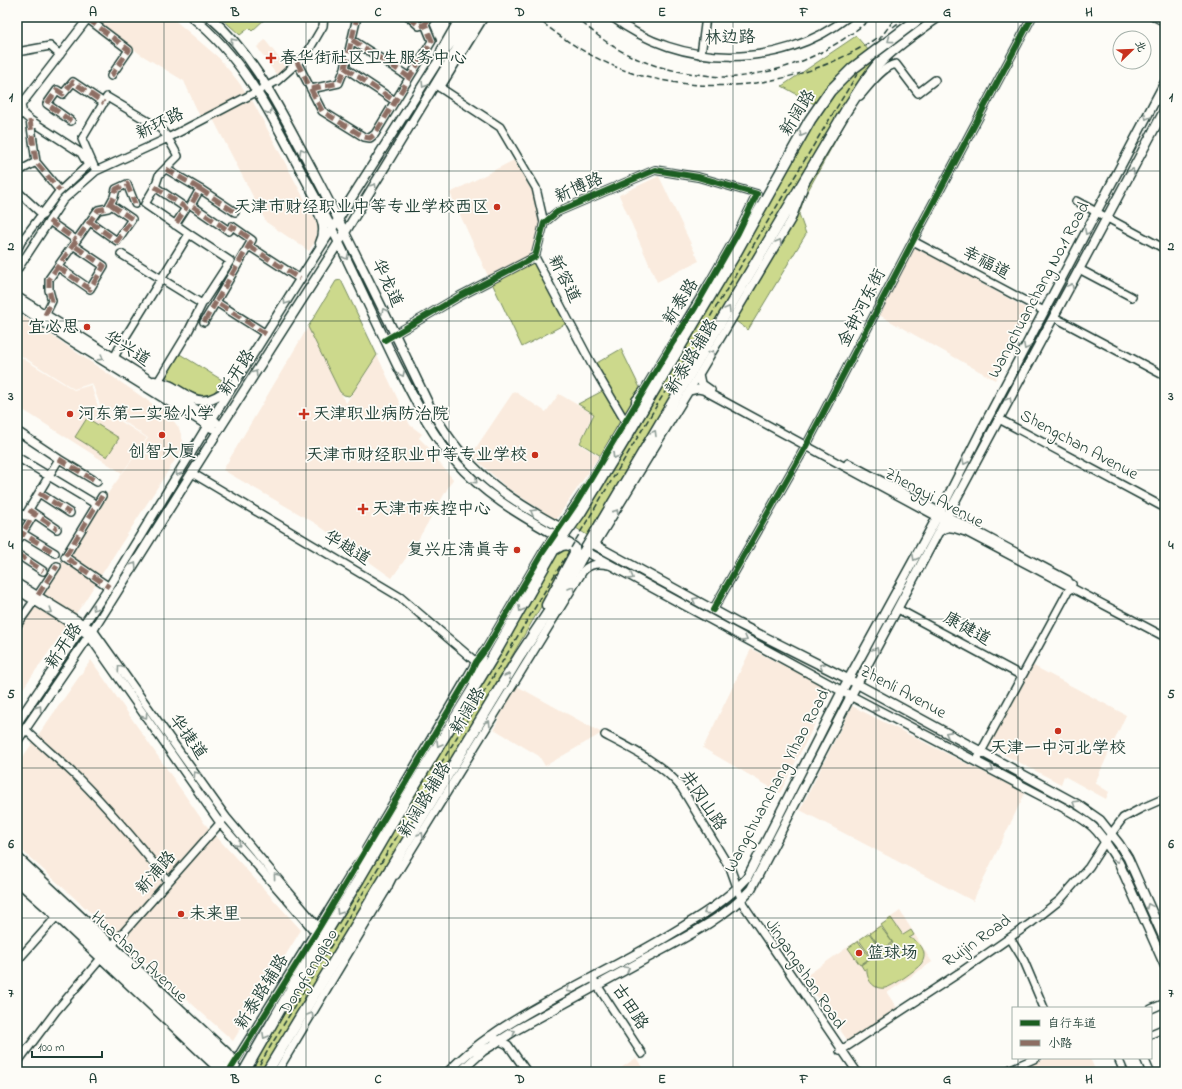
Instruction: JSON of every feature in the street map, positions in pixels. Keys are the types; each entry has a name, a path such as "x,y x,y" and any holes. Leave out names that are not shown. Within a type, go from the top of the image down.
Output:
{"highway":[{"name":"新阔路","path":"696,320 810,120 830,91 852,69 921,17"},
{"path":"805,180 847,109 880,62 888,54 937,17"},
{"name":"新阔路","path":"382,890 409,838 540,632 585,551 805,180"},
{"path":"637,401 652,384 679,341 696,320"},
{"path":"473,689 554,549 560,533 580,513 696,320"},
{"path":"540,632 552,595 575,553 574,548 568,544 554,549"},
{"name":"Dongfengqiao","path":"242,1072 295,983 355,877 397,814 473,689"},
{"name":"Dongfengqiao","path":"267,1072 382,890"}],"main road":[{"path":"192,17 226,49 258,92 334,230 385,340 430,427 455,462 490,495 515,512 560,533"},
{"name":"华龙道","path":"210,17 236,44 267,87 340,219 431,409 445,434 480,475 501,492 560,533"},
{"name":"新开路","path":"17,724 109,587 208,421 236,381 300,279 334,230 435,66 469,17"},
{"name":"新开路","path":"17,741 91,633 438,86 476,17"},
{"name":"Wangchuanchang No.1 Road","path":"942,516 981,431 1165,82"},
{"name":"Wangchuanchang No.1 Road","path":"942,516 999,419 1165,109"},
{"path":"289,148 295,169 321,219 323,226 323,237 315,257"},
{"path":"321,185 332,212 334,230 323,266"},
{"name":"华兴道","path":"17,299 154,382 188,408"},
{"name":"华兴道","path":"17,299 68,338 220,428"},
{"path":"154,382 173,387 192,399 202,401 217,396 236,381"},
{"path":"207,449 208,421 234,406"},
{"name":"Wangchuanchang Yihao Road","path":"460,1072 483,1051 499,1040 686,937 740,900 755,883 857,684 898,608 942,516"},
{"name":"Wangchuanchang Yihao Road","path":"848,679 942,516"},
{"path":"933,538 945,527 965,528"},
{"name":"Zhenli Avenue","path":"594,545 713,610 848,679 1077,804 1100,820 1128,858 1165,941"},
{"name":"Zhenli Avenue","path":"585,551 851,696 1072,813 1093,827 1119,863 1165,966"},
{"path":"473,689 483,653"},
{"path":"842,691 845,677 848,679 853,663"},
{"path":"857,684 864,669"},
{"name":"Wangchuanchang Yihao Road","path":"448,1072 466,1054 509,1023 658,942 703,915 738,887 749,874 842,691"},
{"name":"Huachang Avenue","path":"17,864 106,952 230,1070 242,1072"},
{"name":"Huachang Avenue","path":"17,875 58,915 106,952"},
{"path":"720,901 738,887"}],"street":[{"name":"新环路","path":"17,270 63,200 96,171 168,138 277,81 306,55 323,26 324,17"},
{"path":"311,89 339,82 345,68 357,17"},
{"path":"409,17 419,26 425,24 430,17"},
{"path":"435,66 441,50 460,17"},
{"path":"484,17 438,86 500,126 536,188 544,223"},
{"name":"林边路","path":"612,17 626,28 668,47 714,57 742,56 780,50 808,41 824,33 848,17"},
{"path":"701,55 706,17"},
{"name":"金钟河东街","path":"713,610 807,444 1032,17"},
{"path":"1155,17 1165,22"},
{"path":"18,245 60,191 88,165 81,153 20,115 21,105 89,18 129,50 111,76"},
{"path":"297,62 322,110 364,137 370,138 375,134 432,41 425,24"},
{"path":"352,40 409,77"},
{"path":"17,52 50,46 60,55"},
{"path":"847,109 885,69 892,65 896,64 918,93 935,80"},
{"path":"345,68 395,101"},
{"path":"71,121 47,104 57,90 63,94 73,82 104,103"},
{"path":"96,171 82,139 107,97 161,129 178,156 159,175 155,187 145,204 230,261 202,304 186,334 154,382"},
{"path":"30,120 36,162 60,191"},
{"path":"17,172 36,162"},
{"path":"166,169 235,212"},
{"name":"新博路","path":"535,257 544,223 557,212 655,170 698,177 757,194"},
{"name":"新泰路辅路","path":"594,545 792,220 801,197 805,180"},
{"path":"45,315 52,301 49,290 49,279 98,210 108,208 116,189 127,184 136,204"},
{"path":"155,187 186,208 175,225"},
{"path":"200,189 191,205 229,231 232,226 252,240 204,322"},
{"path":"17,191 42,215"},
{"name":"新泰路","path":"476,662 483,653 543,552 560,533 637,401 699,301 738,233 757,194"},
{"path":"1076,201 1165,249"},
{"path":"90,222 117,241 132,219 110,204"},
{"path":"49,221 104,266 90,289 58,267"},
{"path":"126,336 189,234"},
{"name":"幸福道","path":"913,241 1044,312"},
{"path":"249,246 300,279"},
{"path":"121,254 202,304"},
{"path":"385,340 460,296 535,257"},
{"name":"新容道","path":"535,257 591,363 625,422"},
{"path":"1079,269 1132,297"},
{"path":"216,302 266,334"},
{"path":"1054,316 1165,376"},
{"path":"114,358 119,348"},
{"name":"Zhengyi Avenue","path":"699,374 700,383 704,387 807,444"},
{"name":"Zhengyi Avenue","path":"689,391 698,389 703,390 1072,585 1165,632"},
{"name":"Shengchan Avenue","path":"999,419 1165,508"},
{"path":"18,434 97,482"},
{"path":"17,457 92,502"},
{"path":"17,542 20,532 39,493 59,458"},
{"name":"华越道","path":"192,472 400,597 476,662"},
{"path":"39,493 70,513"},
{"path":"102,496 65,556 109,587"},
{"path":"17,512 25,516 31,512"},
{"path":"31,512 57,529"},
{"path":"924,534 936,524 942,516 965,528"},
{"path":"20,532 56,554"},
{"path":"17,554 43,571"},
{"name":"新阔路辅路","path":"277,1072 382,890 410,853 540,632 585,569 597,564 612,566"},
{"path":"17,625 57,566"},
{"name":"华捷道","path":"17,583 36,598 91,633 226,817 317,930"},
{"path":"976,761 1072,585"},
{"name":"Zhengyi Avenue","path":"1072,585 1165,637"},
{"name":"华捷道","path":"17,590 36,598"},
{"name":"康健道","path":"898,608 1022,676"},
{"name":"华捷道","path":"91,633 220,824 317,930"},
{"name":"新泰路辅路","path":"230,1070 317,930 355,877 476,662"},
{"path":"25,729 78,779 135,840 168,881"},
{"name":"井冈山路","path":"604,735 656,764 677,782 692,804 731,870 738,887 740,900"},
{"name":"Ruijin Road","path":"841,1051 1010,938 1060,900 1089,867 1111,833 1124,818 1165,798"},
{"name":"新浦路","path":"17,1063 56,1011 106,952 226,817"},
{"path":"17,856 106,952 220,1070 230,1070"},
{"path":"17,882 58,915 17,961"},
{"name":"Jingangshan Road","path":"740,900 855,1072"},
{"path":"1010,938 1024,961 1044,1007"},
{"name":"古田路","path":"592,977 642,1054"},
{"path":"1152,1009 1165,1003"},
{"path":"1152,1034 1165,1028"},
{"path":"490,1036 508,1046 527,1072"},
{"path":"1004,1072 1034,1059"},
{"path":"1118,1059 1124,1072"},
{"path":"1144,1059 1150,1072"}],"shaded area":[{"path":"93,17 171,17 219,58 253,102 318,225 316,240 309,251 266,222 211,115 201,119 184,81 140,54"},
{"name":"春华街社区卫生服务中心","path":"265,40 287,68 278,77 257,47"},
{"name":"天津市财经职业中等专业学校西区","path":"514,160 532,190 540,222 530,255 488,276 450,193"},
{"path":"659,176 699,261 657,282 619,195"},
{"path":"914,246 1031,311 995,380 879,315"},
{"path":"17,312 169,415 179,428 183,441 182,449 82,605 17,697 17,629 103,500 148,438 100,405 92,383 74,389 17,353"},
{"path":"308,327 346,403 377,355 410,425 422,434 419,438 435,454 436,459 453,479 415,545 392,578 315,523 223,470"},
{"name":"河东第二实验小学","path":"17,355 74,390 91,385 98,407 147,438 122,473 17,406"},
{"name":"天津市财经职业中等专业学校","path":"514,391 546,412 559,394 593,414 579,444 599,456 556,520 506,487 471,455"},
{"path":"751,649 832,690 780,793 703,748"},
{"path":"91,660 205,824 301,930 233,1041 17,846 17,765"},
{"name":"天津一中河北学校","path":"1032,665 1126,715 1095,783 1109,792 1106,799 1064,776 1061,784 989,747"},
{"path":"515,685 602,733 545,766 539,756 494,729"},
{"path":"852,706 1025,793 973,901 800,810"},
{"path":"900,911 932,962 887,993 897,1008 848,1041 803,978"},
{"path":"636,1058 646,1072 615,1072"},
{"path":"1045,1059 1090,1059 1096,1072 1014,1072"}],"green space":[{"path":"220,17 267,17 252,31 249,28 240,35"},
{"path":"856,36 877,60 850,114 805,196 799,214 806,234 748,330 722,311 587,535 576,528 655,399 823,109 782,86"},
{"path":"533,262 567,323 522,347 492,283"},
{"path":"341,280 377,355 349,396 340,392 308,327 336,281"},
{"path":"621,349 641,390 601,456 580,443 594,414 578,404 608,388 595,364"},
{"path":"178,353 222,380 213,393 201,395 195,393 165,376"},
{"path":"87,418 119,438 107,457 75,437"},
{"path":"565,546 571,549 570,557 532,622 417,816 261,1072 256,1072 252,1068 558,550"},
{"path":"891,918 903,935 911,930 914,935 909,938 920,945 924,952 924,956 921,964 909,974 888,987 881,988 871,983 867,968 864,970 861,965 893,943 881,925"},
{"name":"篮球场","path":"880,926 892,942 882,950 870,933"},
{"name":"篮球场","path":"869,933 881,950 871,957 859,940"},
{"name":"篮球场","path":"858,941 870,958 860,965 848,948"}],"tunnel":[{"path":"119,348 126,336"}],"railway":[{"path":"536,17 570,43 608,64 621,69 641,76 661,80 718,86 774,80 801,73 828,64 854,52 878,37"},
{"path":"575,17 611,45 635,58 655,66 687,73 728,77 771,71 802,61 846,38 873,17"},
{"path":"255,1072 818,138 875,45 896,17"},
{"path":"893,27 906,17"}],"marked path":[{"path":"311,89 339,83 345,68 357,17"},
{"path":"409,17 419,26 425,24"},
{"path":"297,62 322,111 364,137 370,138 375,134 432,41 425,24 430,17"},
{"path":"88,19 129,50 111,76"},
{"path":"352,40 409,77"},
{"path":"345,68 395,101"},
{"path":"71,121 47,104 57,90 63,94 73,82 104,103"},
{"path":"30,120 36,162 60,191"},
{"path":"166,169 200,189 191,205 229,231 232,226 252,240 216,302 266,334"},
{"path":"45,315 52,301 49,290 49,279 98,210 108,208 114,197 116,189 127,184 135,204"},
{"path":"155,187 186,208 175,225"},
{"path":"200,189 235,212"},
{"path":"90,222 117,241 132,219 110,204"},
{"path":"49,221 76,240"},
{"path":"17,241 20,244"},
{"path":"58,267 90,289 104,266 73,245"},
{"path":"249,246 300,279"},
{"path":"204,322 216,302"},
{"path":"59,459 97,482"},
{"path":"39,493 70,513"},
{"path":"102,496 65,557 109,587"},
{"path":"29,510 57,529"},
{"path":"17,542 34,514"},
{"path":"17,530 55,553"},
{"path":"17,554 43,571"},
{"path":"38,595 57,566"}],"cycle path":[{"path":"713,610 806,446 1032,17"},
{"path":"229,1072 319,928 468,678 476,662 486,649 543,552 577,502 695,308 738,233 757,194 698,177 655,170 557,212 544,223 535,257 460,296 385,340"}],"place":[{"name":"春华街社区卫生服务中心","path":"271,58"},
{"name":"天津市财经职业中等专业学校西区","path":"497,207"},
{"name":"宜必思","path":"87,327"},
{"name":"河东第二实验小学","path":"70,414"},
{"name":"天津职业病防治院","path":"304,414"},
{"name":"创智大厦","path":"162,435"},
{"name":"天津市财经职业中等专业学校","path":"535,455"},
{"name":"天津市疾控中心","path":"363,509"},
{"name":"复兴庄清真寺","path":"517,550"},
{"name":"天津一中河北学校","path":"1058,731"},
{"name":"未来里","path":"181,914"},
{"name":"篮球场","path":"859,953"}]}
